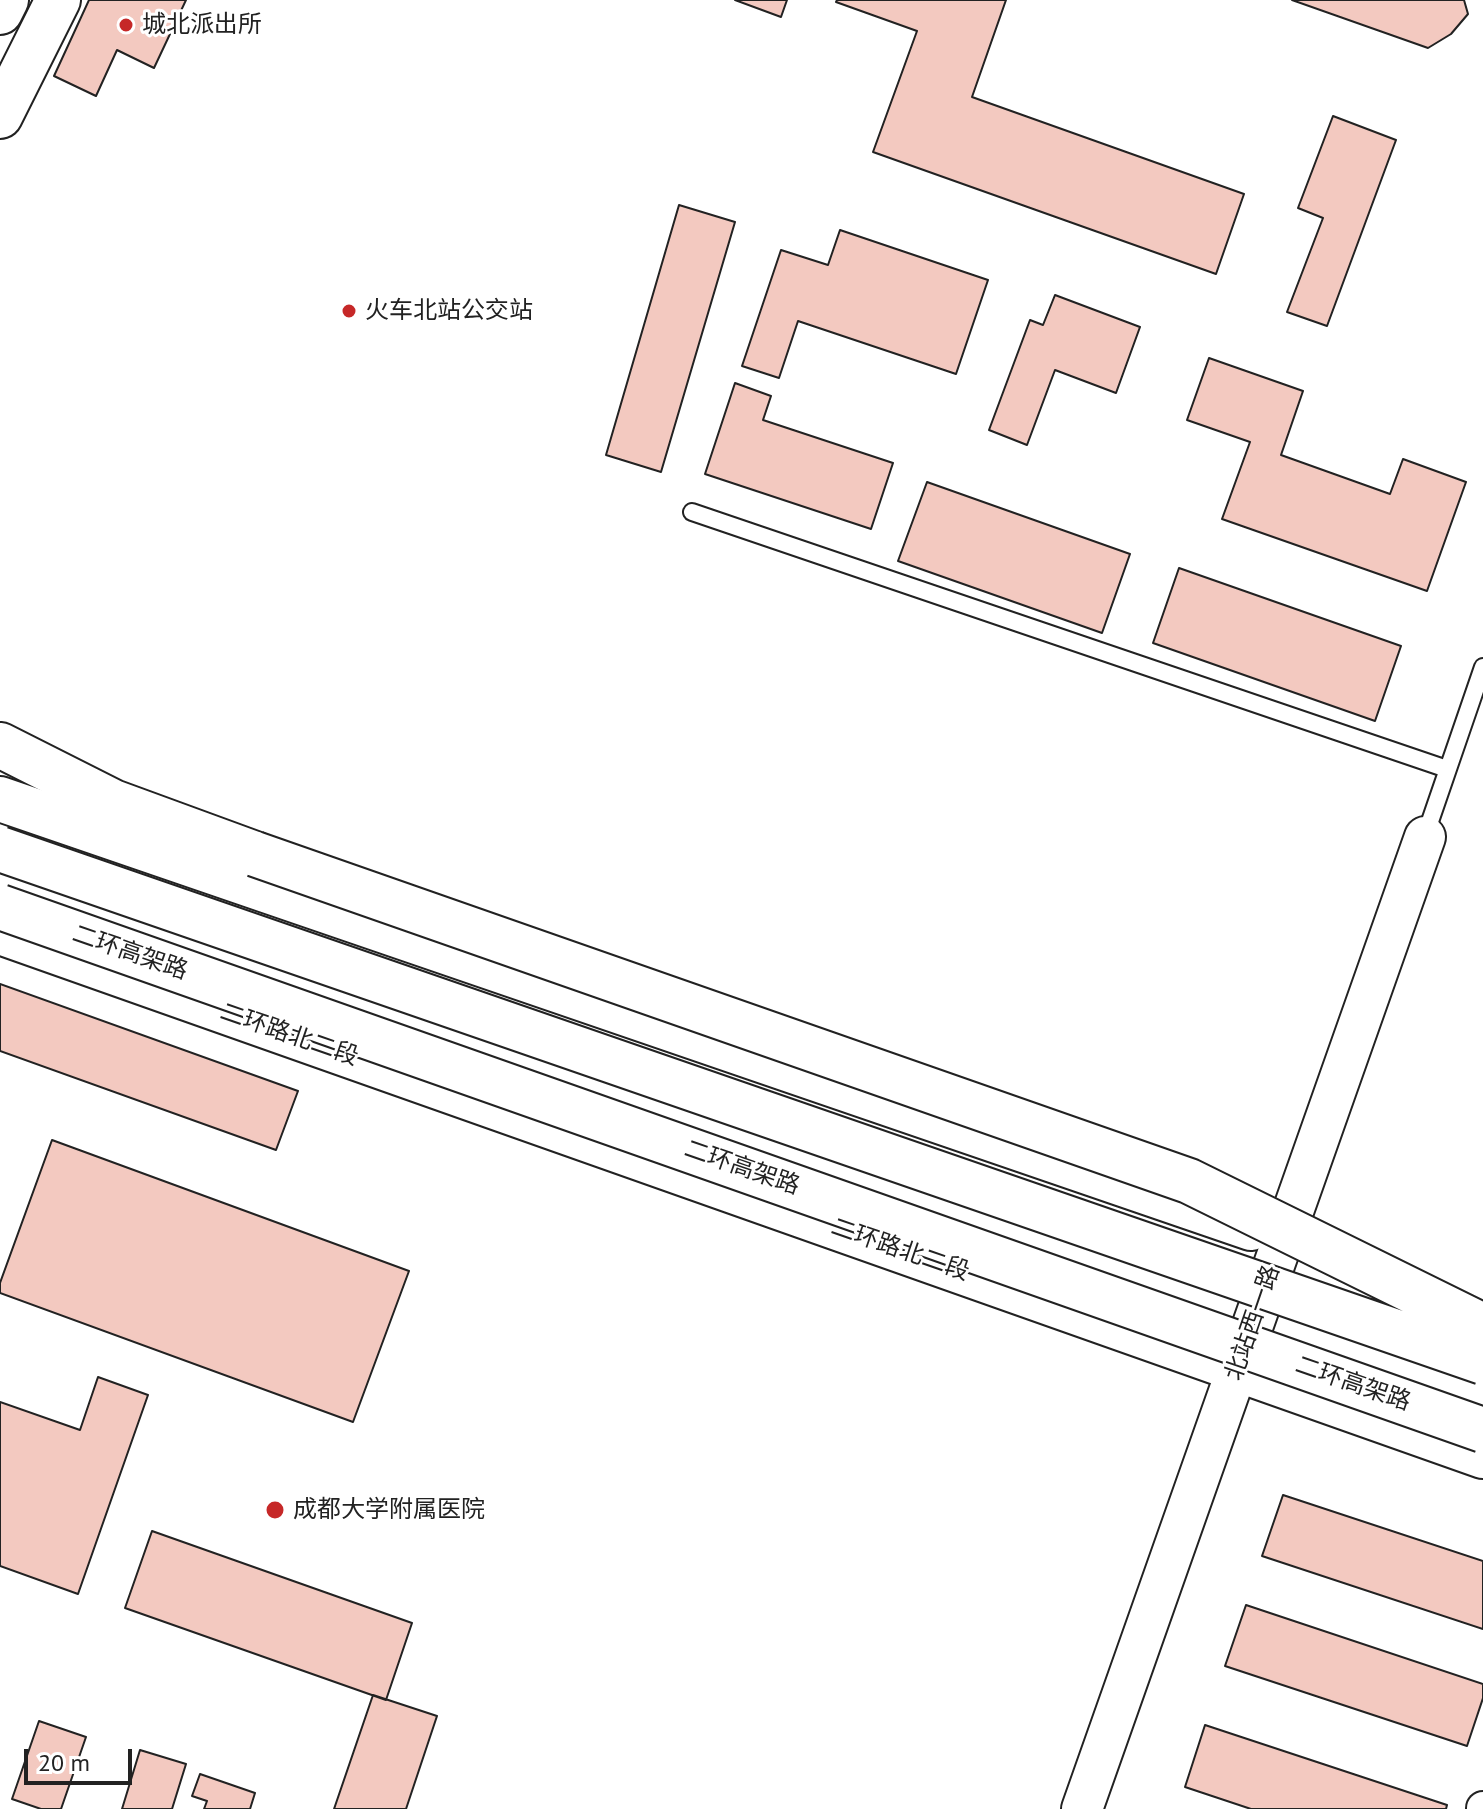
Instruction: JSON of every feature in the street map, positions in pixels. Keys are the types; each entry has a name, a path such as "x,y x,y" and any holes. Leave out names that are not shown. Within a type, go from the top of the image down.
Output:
{"main road":[{"path":"0,12 6,0"},
{"path":"0,116 58,0"},
{"path":"0,745 113,802 227,844 1189,1181 1483,1326"},
{"path":"0,799 1483,1310"},
{"path":"0,849 1483,1362"},
{"name":"二环高架路","path":"0,907 1483,1430"},
{"name":"二环路北二段","path":"0,932 1483,1456"}],"street":[{"name":"北站西一路","path":"1082,1809 1425,837"}],"lane":[{"path":"692,512 1447,769"},
{"path":"1425,837 1483,667"}],"building":[{"name":"城北派出所","path":"89,0 186,0 154,68 117,50 96,96 54,76"},
{"path":"735,0 787,0 781,17"},
{"path":"837,0 1006,0 972,97 1244,194 1216,274 873,152 917,31"},
{"path":"1292,0 1464,0 1468,14 1451,34 1428,48"},
{"path":"1333,116 1396,140 1327,326 1287,312 1323,218 1298,208"},
{"path":"679,205 735,222 661,472 606,455"},
{"path":"840,230 988,280 956,374 798,321 779,378 742,366 781,250 828,265"},
{"path":"1055,295 1140,327 1116,393 1055,370 1027,445 989,430 1030,320 1043,325"},
{"path":"1209,358 1303,391 1281,455 1390,494 1403,459 1466,482 1427,591 1222,519 1250,442 1187,420"},
{"path":"735,383 771,396 763,420 893,463 871,529 705,474"},
{"path":"927,482 1130,554 1102,633 898,561"},
{"path":"1179,568 1401,646 1375,721 1153,643"},
{"path":"0,984 298,1091 276,1150 0,1051"},
{"path":"52,1140 409,1271 353,1422 0,1293 0,1283"},
{"path":"98,1377 148,1395 78,1594 0,1566 0,1402 80,1430"},
{"path":"1283,1495 1483,1561 1483,1629 1262,1556"},
{"path":"152,1531 412,1623 386,1700 125,1608"},
{"path":"1246,1605 1483,1684 1483,1698 1467,1746 1225,1666"},
{"path":"373,1695 437,1716 406,1809 334,1809"},
{"path":"39,1721 86,1737 61,1809 41,1809 12,1799"},
{"path":"1205,1725 1447,1805 1446,1809 1251,1809 1185,1787"},
{"path":"140,1750 186,1764 172,1809 122,1809"},
{"path":"200,1774 255,1793 250,1809 204,1809 207,1801 192,1796"}],"place":[{"name":"城北派出所","path":"126,25"},
{"name":"火车北站公交站","path":"349,311"},
{"name":"成都大学附属医院","path":"275,1510"}]}
